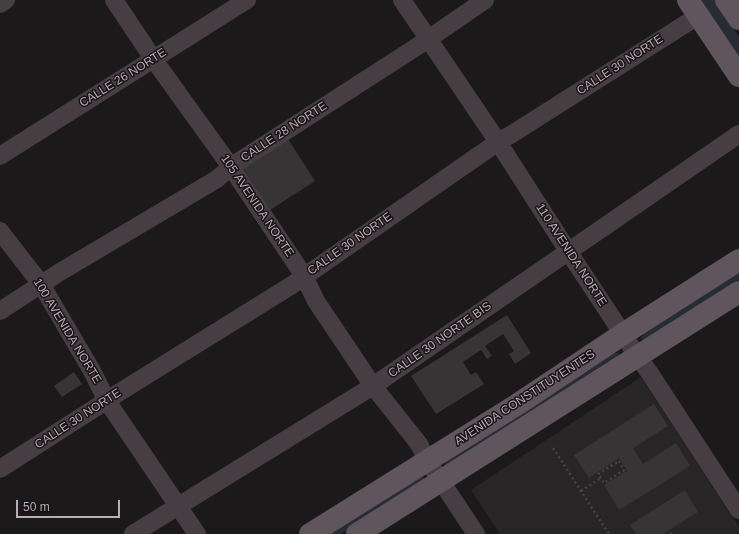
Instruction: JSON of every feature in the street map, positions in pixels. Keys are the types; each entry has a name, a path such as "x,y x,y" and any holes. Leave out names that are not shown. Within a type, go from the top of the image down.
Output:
{"main road":[{"path":"726,0 739,19"},
{"path":"693,8 739,76"},
{"name":"AVENIDA CONSTITUYENTES","path":"310,534 518,404 623,334 739,260"},
{"name":"AVENIDA CONSTITUYENTES","path":"357,534 739,292"}],"street":[{"path":"0,4 6,0"},
{"name":"105 AVENIDA NORTE","path":"114,0 154,60 231,167 304,276 316,301 373,386 419,444 427,460 476,534"},
{"name":"CALLE 26 NORTE","path":"0,156 154,60 246,0"},
{"name":"110 AVENIDA NORTE","path":"402,0 498,142 739,510"},
{"name":"CALLE 28 NORTE","path":"0,311 67,268 217,179 231,167 428,39 485,0"},
{"name":"CALLE 30 NORTE","path":"0,469 107,400 292,285 693,8"},
{"name":"CALLE 30 NORTE BIS","path":"133,534 373,386 739,134"},
{"name":"100 AVENIDA NORTE","path":"0,231 42,284 107,400 197,534"}],"path":[{"path":"553,448 609,534"},
{"path":"618,461 624,470 604,483 601,478 598,474 618,461"},
{"path":"581,492 601,478"},
{"path":"670,534 674,531"}],"shaded area":[{"path":"701,0 715,0 739,37 739,57"},
{"path":"739,270 739,280 645,340 640,339 645,332"},
{"path":"612,353 620,353 613,362 451,466 444,465 447,458"},
{"path":"641,377 739,527 739,534 500,534 471,490"},
{"path":"423,476 424,480 341,534 325,534"}],"building":[{"path":"288,139 315,181 270,210 243,168"},
{"path":"507,315 531,353 515,364 509,354 514,351 503,334 485,346 492,356 487,359 481,350 463,362 471,375 476,372 484,384 436,414 411,376"},
{"path":"74,372 82,384 62,397 54,386"},
{"path":"654,404 668,426 633,448 643,464 676,443 690,466 619,510 604,485 627,471 619,458 589,478 574,455"},
{"path":"685,490 698,512 663,534 636,534 630,525"}]}
